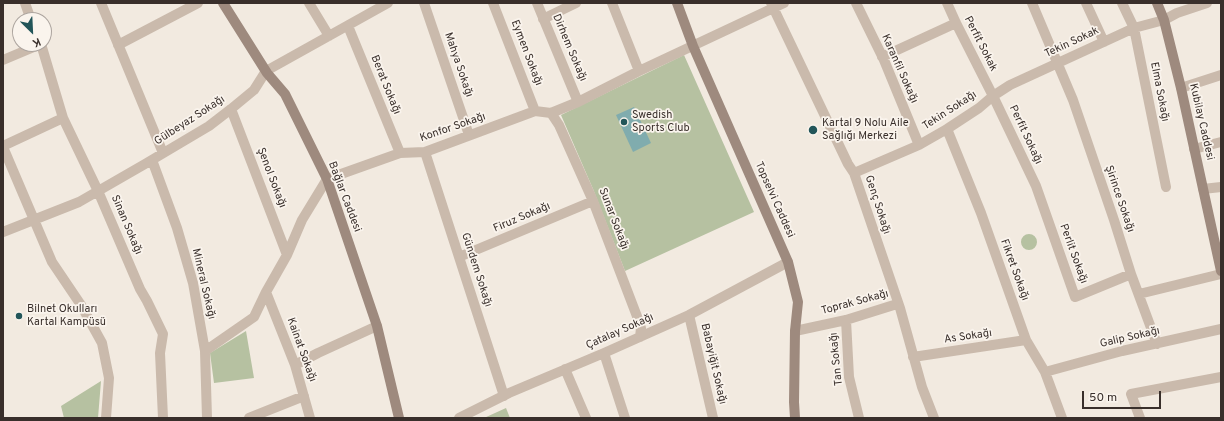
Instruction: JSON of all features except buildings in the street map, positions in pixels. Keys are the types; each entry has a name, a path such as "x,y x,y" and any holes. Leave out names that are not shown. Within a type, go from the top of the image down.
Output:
{"street":[{"path":"101,3 163,153"},
{"path":"118,46 198,3"},
{"name":"Bağlar Caddesi","path":"223,3 266,72 285,94 327,179 377,326 399,418"},
{"path":"309,3 329,36"},
{"name":"Gülbeyaz Sokağı","path":"3,232 79,202 152,160 209,126 254,90 266,72 388,3"},
{"name":"Mahya Sokağı","path":"424,3 469,135"},
{"name":"Eymen Sokağı","path":"493,3 536,111"},
{"name":"Dirhem Sokağı","path":"537,3 578,102"},
{"path":"543,19 576,3"},
{"path":"612,3 639,71"},
{"name":"Topselvi Caddesi","path":"677,3 693,46 788,262 798,302 795,331 795,418"},
{"path":"536,111 551,114 773,6 784,3"},
{"name":"Karanfil Sokağı","path":"856,3 882,57 919,145"},
{"name":"Perfit Sokak","path":"947,3 993,96"},
{"name":"Şirince Sokağı","path":"1032,3 1073,100 1131,274 1157,344"},
{"path":"1086,3 1104,42"},
{"name":"Elma Sokağı","path":"1122,3 1134,28 1166,187"},
{"name":"Kubilay Caddesi","path":"1157,3 1164,20 1181,88 1221,271"},
{"name":"Tekin Sokak","path":"993,96 1010,85 1134,28 1164,20 1176,13 1207,3"},
{"name":"Genç Sokağı","path":"773,6 848,164 854,173 897,304 900,308 913,357 934,418"},
{"path":"882,57 956,23"},
{"name":"Berat Sokağı","path":"348,26 400,153"},
{"path":"3,60 22,52"},
{"name":"Sinan Sokağı","path":"43,52 63,118 98,191 140,289 163,334 160,353 163,418"},
{"path":"1181,88 1221,75"},
{"name":"Tekin Sokağı","path":"854,173 919,145 979,108 993,96"},
{"name":"Perfit Sokağı","path":"993,96 1036,186"},
{"name":"Şenol Sokağı","path":"231,109 287,255"},
{"name":"Konfor Sokağı","path":"327,179 400,153 425,152 536,111"},
{"name":"Sunar Sokağı","path":"551,114 560,125 593,201 638,319 640,337"},
{"path":"63,118 3,146 52,262 81,305 102,343 109,378 106,418"},
{"name":"Fikret Sokağı","path":"947,129 981,213 1026,340 1045,372 1062,418"},
{"path":"1194,149 1221,142"},
{"name":"Gündem Sokağı","path":"425,152 504,396"},
{"name":"Mineral Sokağı","path":"152,160 177,228 193,283 205,351 207,418"},
{"path":"205,351 254,317 287,255 302,220 327,179"},
{"name":"Perlit Sokağı","path":"1036,186 1076,297 1131,274"},
{"path":"1203,189 1221,187"},
{"name":"Firuz Sokağı","path":"459,257 593,201"},
{"name":"Çatalay Sokağı","path":"459,418 504,396 604,353 689,314 788,262"},
{"path":"1139,294 1221,274"},
{"name":"Kainat Sokağı","path":"266,292 295,365 310,418"},
{"name":"Toprak Sokağı","path":"795,331 846,320 897,304"},
{"name":"Babayiğit Sokağı","path":"689,314 713,418"},
{"name":"Tan Sokağı","path":"846,320 849,377 859,418"},
{"path":"295,365 377,326"},
{"name":"Galip Sokağı","path":"1045,372 1122,351 1221,329"},
{"name":"As Sokağı","path":"913,357 1026,340"},
{"path":"604,353 625,418"},
{"path":"565,369 586,418"},
{"path":"1140,418 1131,394 1221,377"},
{"path":"249,418 304,396"}],"green space":[{"path":"684,55 754,212 625,271 593,189 561,115"},
{"path":"1026,234 1032,234 1037,239 1035,248 1032,250 1026,250 1021,245 1021,239"},
{"path":"246,331 254,378 214,383 210,353"},
{"path":"101,381 98,418 64,418 61,406"},
{"path":"506,408 510,418 484,418"}],"water":[{"path":"634,107 651,143 633,152 616,115"}],"place":[{"name":"Swedish Sports Club","path":"624,122"},
{"name":"Kartal 9 Nolu Aile Sağlığı Merkezi","path":"813,130"},
{"name":"Bilnet Okulları Kartal Kampüsü","path":"19,316"}]}
